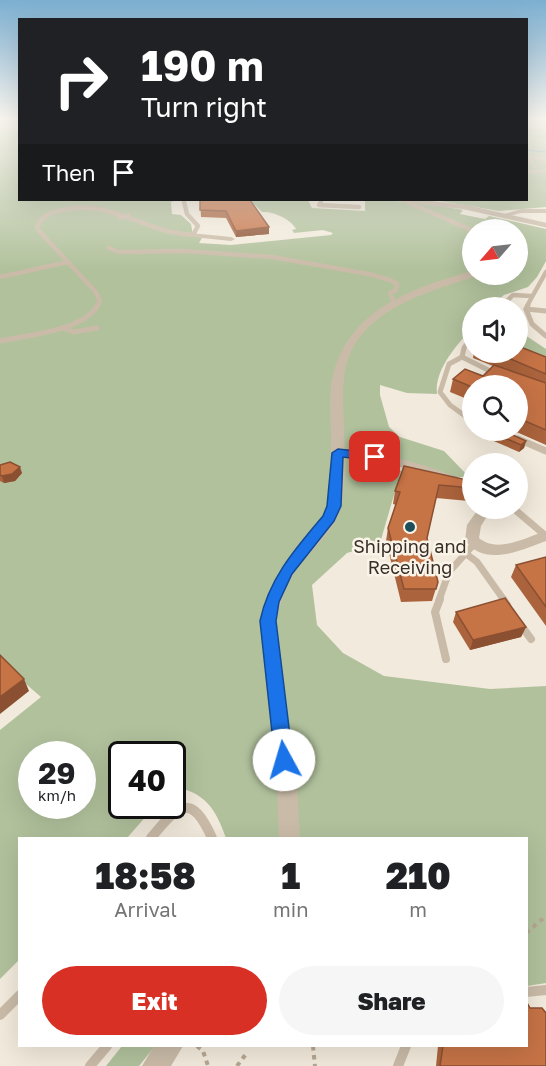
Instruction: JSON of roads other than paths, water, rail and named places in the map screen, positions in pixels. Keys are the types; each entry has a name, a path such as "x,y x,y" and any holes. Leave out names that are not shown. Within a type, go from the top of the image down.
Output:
{"street":[{"path":"404,201 462,225"},
{"path":"505,215 521,211 546,211"},
{"path":"193,235 231,239"},
{"path":"289,837 287,787 268,621 272,602 286,571 329,518 334,506 338,453 338,377 346,350 364,325 394,303 429,287 462,277"},
{"path":"338,453 375,457 462,481"},
{"path":"447,477 462,484"},
{"path":"478,519 474,525 470,548 498,550 546,536"},
{"path":"155,1066 169,1047"}],"lane":[{"path":"528,172 546,171"},
{"path":"0,341 39,331 63,328 93,313 100,301 99,295 39,231 38,222 55,211 95,204 124,217 172,233 193,235 198,226 186,211 184,201"},
{"path":"321,201 319,205 359,207"},
{"path":"414,201 505,215 546,225"},
{"path":"109,248 119,252 280,258 339,270 368,273 389,279 397,284 396,290 390,293 394,303"},
{"path":"0,277 68,262"},
{"path":"528,304 546,272"},
{"path":"512,297 531,296"},
{"path":"528,309 546,311"},
{"path":"528,314 532,324 546,336"},
{"path":"63,328 74,332 98,328"},
{"path":"462,357 450,364 441,392 450,405 462,414"},
{"path":"471,363 499,375"},
{"path":"521,441 546,451"},
{"path":"526,519 546,536"},
{"path":"446,659 435,612 449,572 470,548 477,562 511,610"},
{"path":"518,620 531,639"},
{"path":"152,837 170,813 179,808 188,807 200,813 212,837"},
{"path":"528,992 546,990"},
{"path":"0,1016 18,997"},
{"path":"90,1066 106,1047"},
{"path":"398,1066 406,1047"}],"place":[{"name":"Shipping and Receiving","path":"410,527"}]}
